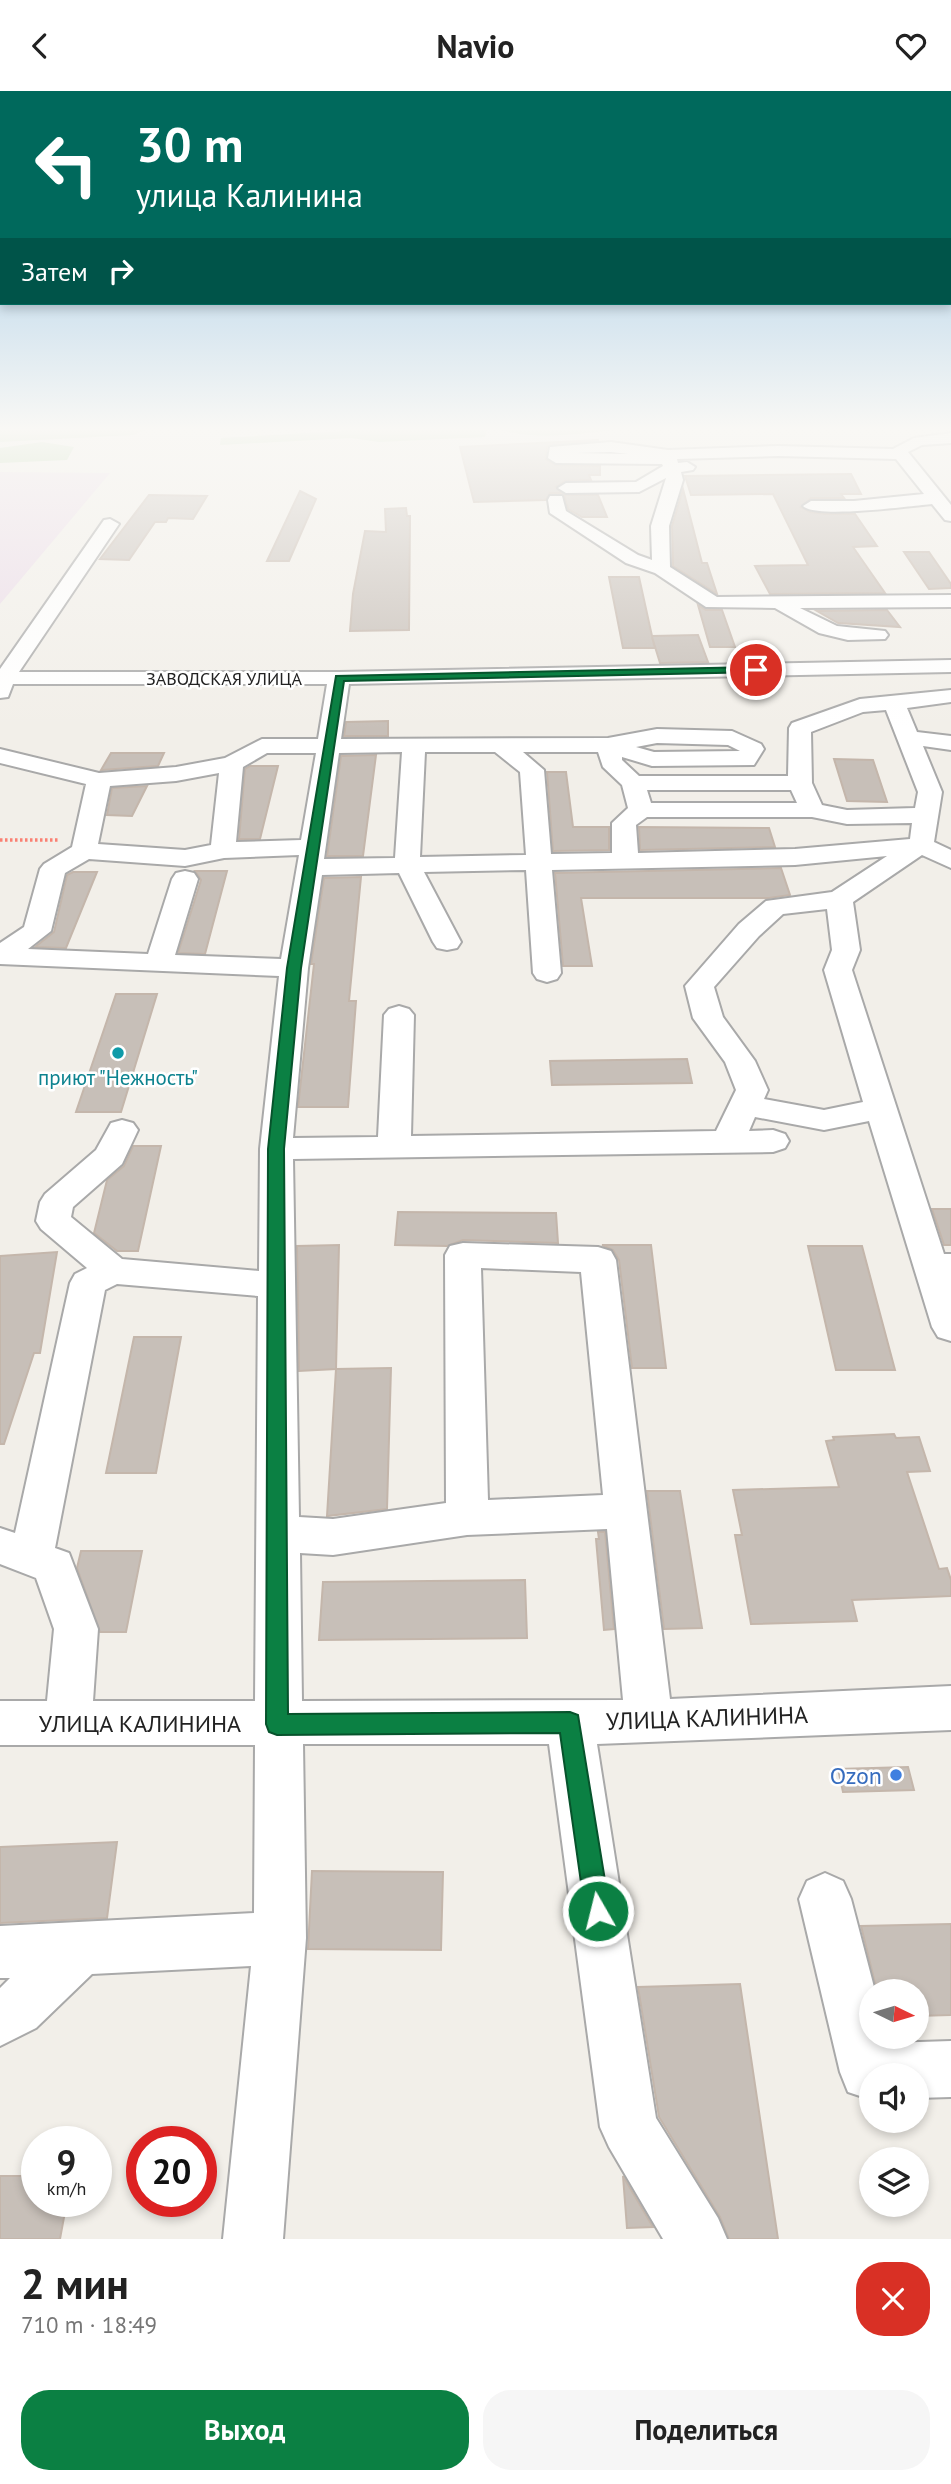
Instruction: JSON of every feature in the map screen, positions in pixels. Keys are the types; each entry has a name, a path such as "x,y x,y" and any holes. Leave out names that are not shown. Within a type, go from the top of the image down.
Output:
{"street":[{"path":"1,683 107,528"},
{"path":"583,528 632,559 661,569 713,603 951,601"},
{"path":"660,528 661,569"},
{"path":"780,603 814,627 847,635 878,635"},
{"name":"ЗАВОДСКАЯ УЛИЦА","path":"1,683 951,666"},
{"path":"253,2239 280,1938 276,1149 294,968 339,678"},
{"path":"812,810 800,778 800,728 860,706 951,696"},
{"path":"729,1141 752,1090 740,1061 708,1018 699,986 749,930 775,907 839,899 921,845 930,792 894,703"},
{"path":"0,756 99,780 176,775 232,764 262,746 608,745 657,736 732,738 753,749 749,755 780,762 800,778"},
{"path":"909,738 951,744"},
{"path":"608,745 611,762 633,783 641,810"},
{"path":"501,746 532,769 547,973"},
{"path":"414,747 407,864 447,942"},
{"path":"224,850 223,831 232,764"},
{"path":"633,783 800,778"},
{"path":"0,955 37,931 53,869 85,846 99,780"},
{"path":"625,860 624,823 641,810 812,810 847,817 926,815"},
{"path":"85,846 185,858 224,850 407,864 795,856 921,845 951,860"},
{"path":"159,962 184,879"},
{"path":"839,899 846,950 838,970 881,1109 941,1267 951,1327"},
{"path":"0,955 294,968"},
{"path":"394,1147 399,1015"},
{"path":"745,1105 824,1120 881,1109"},
{"path":"113,1271 52,1221 57,1202 110,1156 122,1130"},
{"path":"276,1149 773,1141"},
{"path":"467,1518 463,1255 598,1260 649,1722"},
{"path":"68,1723 76,1629 54,1566 16,1552 88,1283 113,1271 276,1285"},
{"path":"276,1534 333,1537 467,1518 625,1511"},
{"name":"УЛИЦА КАЛИНИНА","path":"0,1723 649,1722 951,1708"},
{"path":"570,1722 629,2127 697,2239"},
{"path":"825,1899 868,2072 951,2069"},
{"path":"0,1952 280,1938"},
{"path":"0,2019 18,2009 81,1948"}],"path":[{"path":"0,840 85,846"}],"shaded area":[{"path":"0,528 64,528 0,604"}],"building":[{"path":"124,528 151,528 129,560 100,559"},
{"path":"282,528 303,528 289,561 267,561"},
{"path":"386,528 410,528 409,630 350,631 353,594 365,531 386,532"},
{"path":"672,528 693,528 702,563 707,563 717,594 673,566"},
{"path":"790,528 865,528 877,546 853,547 885,593 770,594 755,566 808,565"},
{"path":"904,552 929,552 951,588 929,589"},
{"path":"609,577 639,577 652,636 698,635 708,662 660,663 652,637 655,648 623,648"},
{"path":"698,605 706,610 722,610 735,647 710,647"},
{"path":"887,610 900,627 838,623 817,611"},
{"path":"388,721 388,736 344,736 346,722"},
{"path":"111,753 164,753 158,766 101,770"},
{"path":"376,755 363,856 327,856 341,756"},
{"path":"834,759 873,760 887,802 847,801"},
{"path":"250,766 278,766 260,839 239,839 245,769"},
{"path":"547,772 566,772 573,827 609,827 609,850 553,851"},
{"path":"147,786 132,816 107,815 112,788"},
{"path":"639,827 769,828 775,847 640,850"},
{"path":"781,868 790,895 769,898 581,898 592,966 563,966 555,873"},
{"path":"195,871 227,871 205,954 178,953 201,880"},
{"path":"73,872 97,872 66,948 35,947 54,932 67,875"},
{"path":"361,877 349,1001 356,1001 348,1107 298,1107 314,964 311,964 324,878"},
{"name":"приют \"Нежность\"","path":"116,994 157,994 121,1112 76,1112"},
{"path":"687,1059 692,1083 552,1085 550,1061"},
{"path":"133,1146 161,1146 138,1251 117,1251 94,1233 107,1180 124,1166"},
{"path":"932,1209 951,1209 951,1245 944,1245"},
{"path":"398,1212 556,1213 558,1243 463,1240 447,1246 395,1245"},
{"path":"339,1245 336,1369 299,1371 297,1246"},
{"path":"602,1245 651,1245 666,1368 632,1368 619,1260 613,1250"},
{"path":"808,1246 862,1246 895,1370 836,1370"},
{"path":"57,1252 40,1353 34,1353 4,1444 0,1444 0,1256"},
{"path":"134,1337 181,1337 156,1473 106,1473"},
{"path":"391,1368 387,1509 327,1516 336,1369"},
{"path":"894,1434 896,1438 919,1437 930,1471 907,1472 939,1569 947,1568 951,1580 951,1596 852,1600 857,1621 751,1624 735,1535 742,1535 733,1490 839,1487 826,1441 834,1440 833,1437"},
{"path":"647,1491 680,1491 702,1628 664,1629"},
{"path":"598,1532 605,1532 614,1629 604,1630 596,1539 599,1539"},
{"path":"81,1551 142,1551 126,1632 100,1632 77,1568"},
{"path":"525,1580 527,1638 319,1640 323,1582"},
{"path":"908,1767 914,1790 843,1792 838,1769"},
{"path":"117,1842 107,1918 0,1923 0,1847"},
{"path":"312,1871 443,1872 441,1950 308,1949"},
{"path":"951,1924 951,2015 929,2016 929,1979 874,1979 861,1926"},
{"path":"740,1984 778,2239 729,2239 720,2217 659,2117 638,1987"},
{"path":"0,2176 21,2176 21,2217 64,2217 60,2239 0,2239"},
{"path":"623,2176 653,2227 627,2228"}],"place":[{"name":"приют \"Нежность\"","path":"118,1053"},
{"name":"Ozon","path":"896,1775"}],"route":[{"path":"598,1911 570,1722 277,1724 276,1149 294,968 339,678 756,670"}]}
